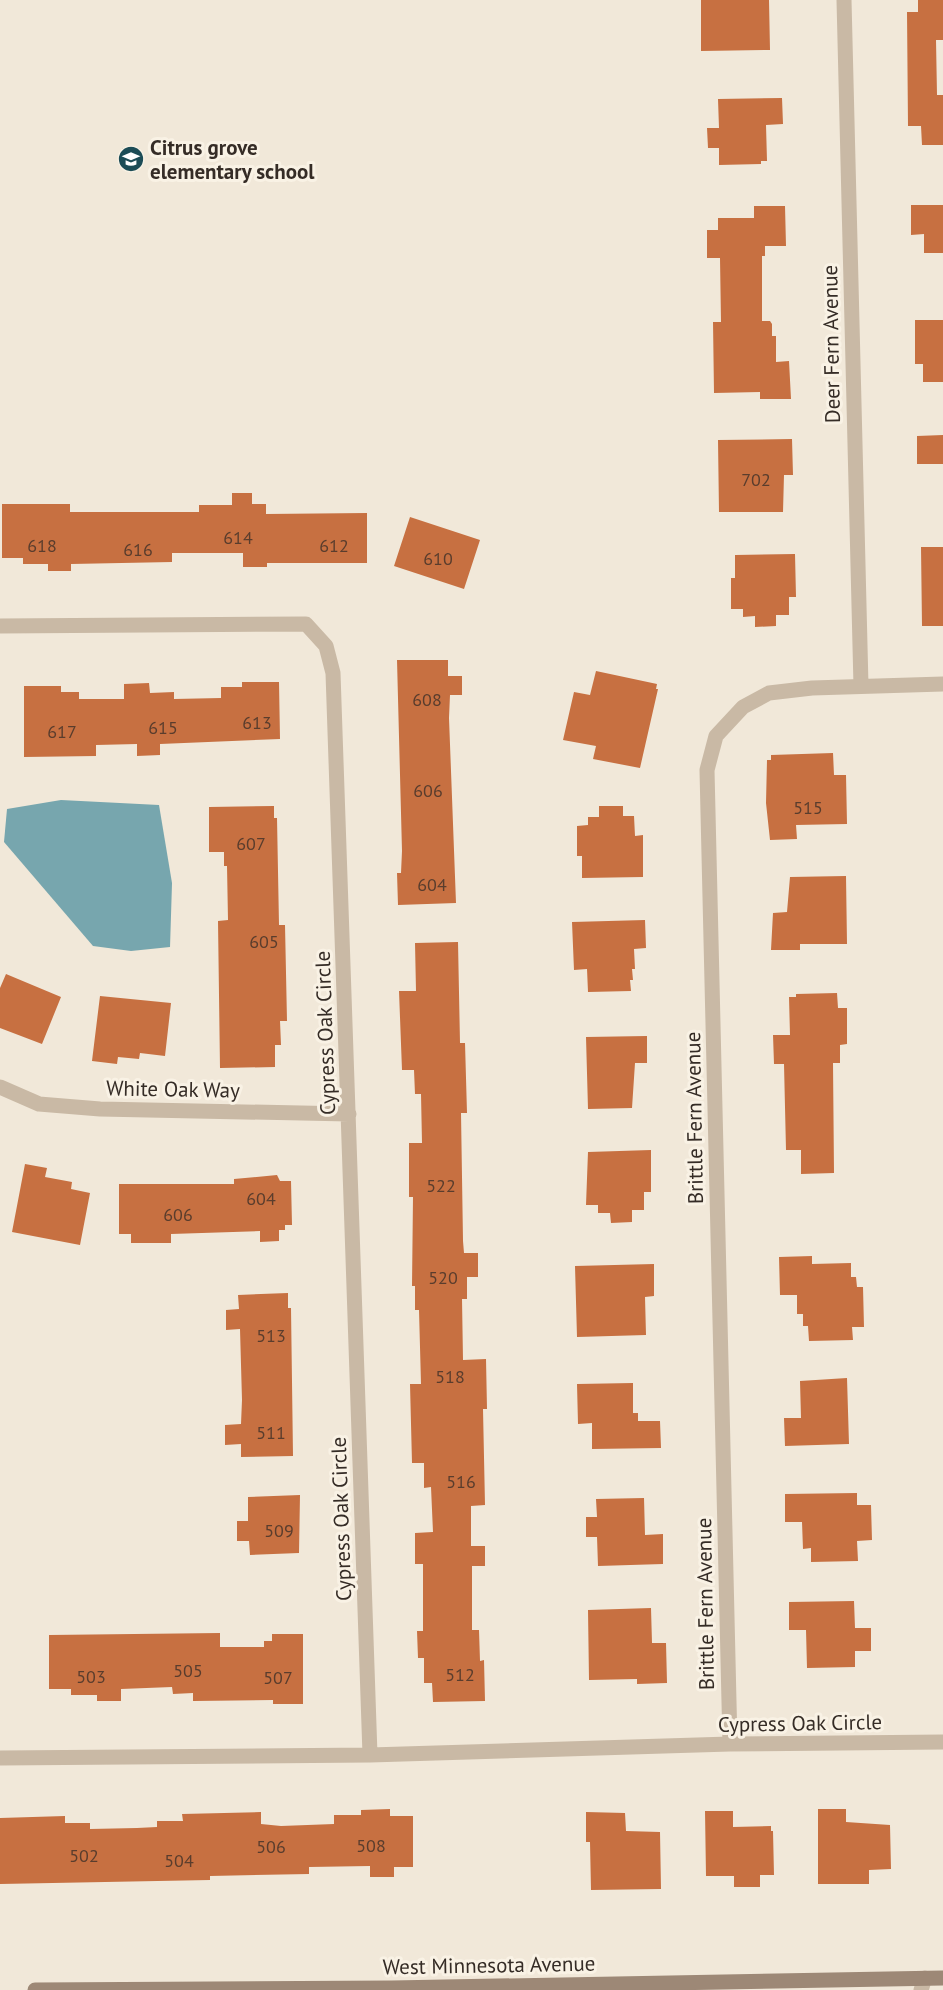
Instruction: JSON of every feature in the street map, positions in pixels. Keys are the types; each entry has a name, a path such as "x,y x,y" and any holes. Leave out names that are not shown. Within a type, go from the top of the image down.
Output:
{"street":[{"name":"Deer Fern Avenue","path":"844,0 861,686"},
{"name":"Cypress Oak Circle","path":"0,626 306,624 326,646 333,673 370,1755"},
{"name":"Brittle Fern Avenue","path":"730,1744 707,770 716,736 743,707 770,693 812,688 943,684"},
{"name":"White Oak Way","path":"0,1087 39,1104 90,1108 349,1114"},
{"name":"Cypress Oak Circle","path":"0,1758 370,1755 730,1744 943,1742"},
{"name":"West Minnesota Avenue","path":"35,1990 925,1986 943,1978"}],"water":[{"path":"61,800 159,805 172,883 170,947 131,951 93,946 4,842 7,809"}],"building":[{"path":"701,0 769,0 770,50 701,51"},
{"path":"918,0 943,0 943,40 936,40 937,95 943,95 943,145 922,145 921,126 908,126 907,12 918,12"},
{"path":"782,98 783,124 766,125 767,161 761,161 761,164 719,165 719,148 708,148 707,128 719,128 718,99"},
{"path":"911,205 943,205 943,253 924,253 924,234 911,235"},
{"path":"754,206 785,206 786,246 765,246 765,256 762,256 762,321 770,321 772,324 772,336 776,336 776,362 789,361 791,399 760,399 760,392 714,393 713,322 721,322 720,258 707,258 707,230 718,230 718,218 754,218"},
{"path":"915,320 943,320 943,382 923,382 923,364 915,364"},
{"path":"943,435 943,464 917,464 917,436"},
{"path":"792,439 793,475 784,475 783,512 719,512 718,440"},
{"path":"232,493 252,493 252,504 266,504 266,514 367,513 367,563 267,563 267,567 243,567 243,553 172,553 172,562 71,564 71,571 48,571 48,564 23,564 23,558 2,558 2,504 70,504 70,512 199,512 199,505 232,505"},
{"path":"410,517 480,540 464,589 394,566"},
{"path":"921,547 943,547 943,626 922,626"},
{"path":"795,554 796,597 789,597 789,615 776,615 776,626 755,627 755,616 743,617 743,609 731,609 731,578 735,578 735,555"},
{"path":"397,660 448,660 448,676 462,676 462,695 450,695 449,718 456,903 398,905 397,873 401,873 402,851"},
{"path":"596,671 657,684 656,689 658,689 640,768 593,759 596,746 563,740 574,692 590,695"},
{"path":"242,682 279,682 280,739 160,744 160,755 137,756 137,744 96,745 96,756 24,757 24,686 61,686 61,692 79,692 79,699 124,699 124,684 149,683 150,693 174,692 174,699 221,698 221,687 242,687"},
{"path":"833,753 834,775 846,775 847,824 796,825 797,839 770,840 766,803 767,760 771,760 771,755"},
{"path":"274,806 274,818 277,818 279,925 285,925 287,1021 280,1021 281,1045 275,1045 275,1067 220,1068 218,921 228,920 227,866 224,866 224,852 209,852 209,807"},
{"path":"599,806 623,806 623,816 634,816 635,836 643,835 643,877 582,878 582,856 577,856 577,826 588,825 588,817 599,817"},
{"path":"846,876 847,944 800,944 800,950 771,950 773,913 787,912 790,877"},
{"path":"645,920 646,948 634,949 635,969 632,969 633,980 630,980 631,991 588,992 587,969 574,970 572,922"},
{"path":"458,942 460,1043 465,1043 467,1113 461,1113 463,1241 464,1253 478,1253 478,1277 467,1277 467,1299 462,1299 463,1360 486,1359 487,1409 483,1409 485,1505 471,1506 471,1546 485,1546 485,1566 472,1566 472,1630 479,1630 480,1661 484,1660 485,1701 433,1702 432,1683 424,1683 424,1658 418,1658 417,1631 423,1631 423,1564 415,1564 415,1533 433,1532 431,1487 424,1488 424,1463 412,1463 410,1384 421,1384 419,1310 415,1310 415,1286 412,1286 413,1197 409,1197 409,1143 422,1143 421,1094 415,1094 414,1070 402,1070 399,991 416,991 415,943"},
{"path":"6,974 61,997 42,1044 0,1028 0,988"},
{"path":"837,993 838,1008 847,1008 847,1044 840,1045 840,1063 833,1063 834,1173 801,1174 801,1150 786,1150 784,1064 774,1064 773,1035 790,1035 789,997 796,997 796,994"},
{"path":"100,996 171,1003 165,1056 140,1053 139,1059 118,1057 117,1064 92,1061"},
{"path":"647,1036 647,1063 635,1063 632,1108 588,1109 586,1037"},
{"path":"651,1150 651,1192 644,1192 644,1210 632,1210 632,1222 611,1223 610,1213 598,1213 598,1205 586,1205 588,1152"},
{"path":"25,1164 47,1168 45,1177 72,1182 71,1189 90,1193 80,1245 12,1232"},
{"path":"277,1175 280,1181 291,1181 292,1225 285,1225 285,1230 279,1230 279,1241 260,1242 260,1231 171,1234 171,1243 131,1243 131,1234 119,1234 119,1184 234,1184 234,1179"},
{"path":"812,1256 812,1264 851,1263 851,1277 856,1277 857,1287 863,1287 864,1327 852,1327 853,1340 809,1341 808,1326 803,1326 803,1314 797,1314 797,1295 780,1295 779,1257"},
{"path":"654,1264 654,1296 645,1297 646,1335 577,1337 575,1266"},
{"path":"288,1293 288,1308 291,1308 293,1456 241,1457 241,1444 225,1445 225,1425 241,1424 242,1400 240,1329 226,1330 226,1310 239,1309 238,1295"},
{"path":"847,1378 849,1444 785,1446 784,1418 801,1418 800,1381"},
{"path":"633,1383 633,1413 638,1413 638,1421 660,1421 661,1448 592,1449 592,1423 578,1424 577,1384"},
{"path":"857,1493 857,1505 871,1505 872,1540 857,1541 858,1561 811,1562 811,1548 803,1549 802,1522 785,1522 785,1494"},
{"path":"300,1495 299,1553 250,1555 249,1541 237,1541 237,1521 248,1521 248,1497"},
{"path":"644,1498 645,1535 663,1534 663,1564 598,1566 597,1537 586,1537 586,1517 597,1517 596,1499"},
{"path":"854,1601 855,1628 871,1628 871,1651 855,1651 855,1667 807,1668 806,1630 789,1630 789,1602"},
{"path":"651,1608 652,1643 666,1643 667,1683 637,1684 637,1679 589,1680 588,1610"},
{"path":"220,1633 220,1647 264,1647 264,1641 272,1641 272,1634 303,1634 303,1704 273,1704 273,1700 193,1701 193,1693 173,1694 172,1687 121,1689 121,1701 97,1701 97,1695 71,1695 71,1689 49,1689 49,1635"},
{"path":"390,1809 390,1816 413,1816 413,1867 394,1867 394,1877 370,1877 370,1866 309,1867 309,1874 210,1876 210,1880 0,1884 0,1818 65,1816 65,1823 90,1823 90,1829 137,1828 157,1827 157,1821 183,1821 182,1814 261,1812 261,1824 281,1826 334,1824 334,1815 361,1815 361,1810"},
{"path":"818,1809 846,1809 846,1822 890,1825 891,1869 869,1870 869,1884 818,1884"},
{"path":"705,1811 733,1811 733,1827 771,1826 774,1875 760,1875 760,1887 734,1887 734,1876 706,1876"},
{"path":"586,1812 625,1813 626,1831 660,1832 661,1889 591,1890 590,1842 586,1842"}],"place":[{"name":"Citrus grove elementary school","path":"131,159"}]}
